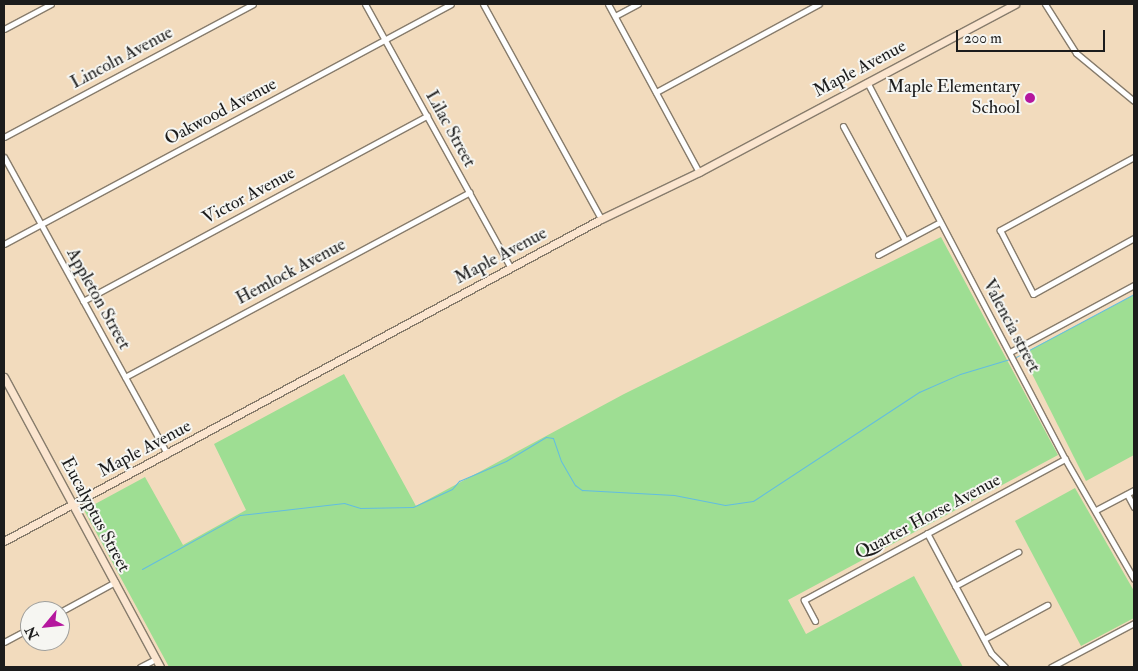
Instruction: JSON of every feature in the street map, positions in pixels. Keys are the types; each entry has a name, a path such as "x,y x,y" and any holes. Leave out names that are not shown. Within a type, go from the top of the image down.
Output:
{"street":[{"path":"4,29 52,4"},
{"name":"Lincoln Avenue","path":"4,137 253,4"},
{"name":"Lilac Street","path":"365,4 511,268"},
{"name":"Oakwood Avenue","path":"4,244 451,4"},
{"path":"483,4 601,219"},
{"path":"608,4 699,172"},
{"path":"615,16 638,4"},
{"path":"656,92 819,4"},
{"name":"Maple Avenue","path":"4,541 601,219 699,172 1015,4"},
{"path":"1044,4 1076,53 1134,101"},
{"name":"Valencia street","path":"867,82 1066,459 1134,580"},
{"name":"Victor Avenue","path":"83,301 427,116"},
{"path":"843,126 905,240"},
{"name":"Appleton Street","path":"4,157 167,454"},
{"path":"1134,157 1000,230 1033,294 1134,238"},
{"name":"Hemlock Avenue","path":"125,378 470,192"},
{"path":"878,255 940,222"},
{"path":"1010,352 1134,285"},
{"name":"Eucalyptus Street","path":"4,377 160,667"},
{"name":"Quarter Horse Avenue","path":"815,621 804,600 1066,459"},
{"path":"1096,510 1134,490"},
{"path":"1127,494 1134,507"},
{"path":"927,533 991,653 1005,667"},
{"path":"955,586 1018,552"},
{"path":"70,607 115,582"},
{"path":"984,638 1047,605"},
{"path":"1051,667 1134,623"},
{"path":"4,642 20,633"},
{"path":"140,667 156,659"}],"green space":[{"path":"941,237 1058,455 788,600 806,634 914,576 963,667 169,667 84,510 145,477 183,545 246,510 214,444 344,374 416,506 624,394"},
{"path":"1134,295 1134,455 1086,481 1022,354"},
{"path":"1075,488 1134,591 1134,618 1081,646 1015,521"}],"waterway":[{"path":"1014,358 1134,294"},
{"path":"142,569 240,515 344,503 360,508 413,507 452,489 459,481 506,461 546,437 553,438 561,461 575,485 582,490 674,495 725,505 753,501 919,392 960,374 1010,359"}],"place":[{"name":"Maple Elementary School","path":"1030,98"}]}
